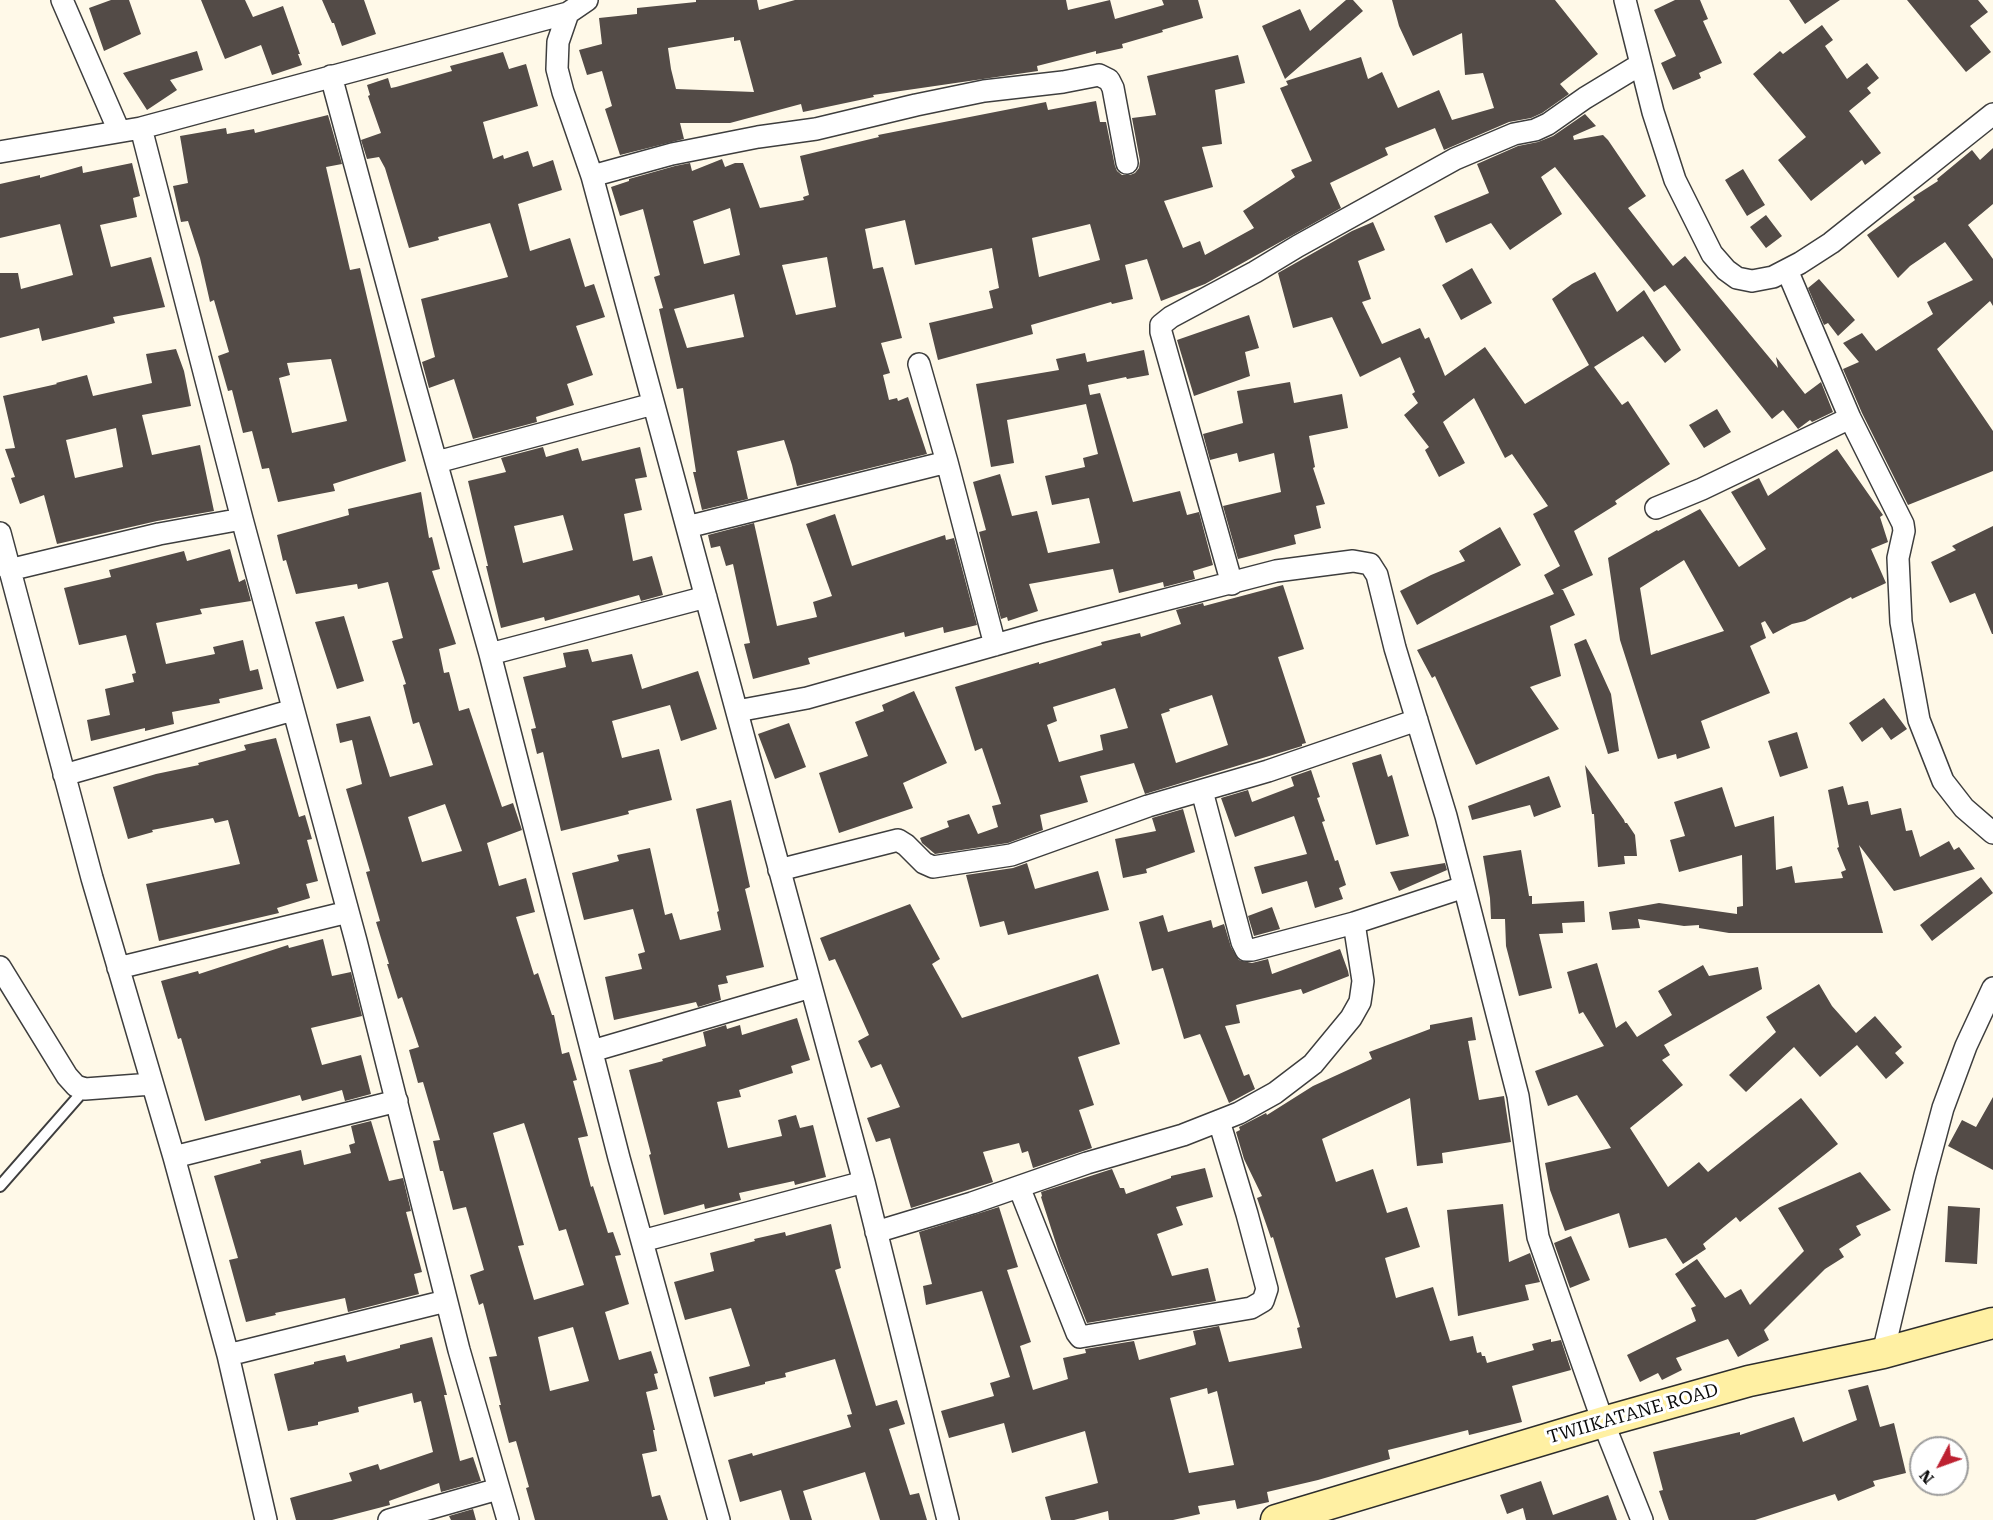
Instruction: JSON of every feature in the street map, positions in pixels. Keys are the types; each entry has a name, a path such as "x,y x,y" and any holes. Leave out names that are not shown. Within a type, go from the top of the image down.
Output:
{"street":[{"path":"62,0 119,132"},
{"path":"0,152 141,128 568,13 587,0"},
{"path":"1625,0 1653,112 1676,180 1712,254 1726,270 1737,278 1752,281 1773,277 1831,243 1993,114"},
{"path":"568,13 558,42 557,69 592,176 864,1182 948,1520"},
{"path":"1232,584 1161,325 1171,317 1455,159 1514,134 1535,130 1548,124 1641,64"},
{"path":"331,75 490,654 642,1241 719,1520"},
{"path":"592,176 672,154 758,137 816,129 939,100 1099,75 1109,80 1113,88 1127,163"},
{"path":"141,128 242,519 348,912 446,1301 508,1520"},
{"path":"1786,270 1850,418 1903,524 1904,531 1898,558 1901,622 1920,720 1943,782 1964,808 1993,833"},
{"path":"919,364 995,645"},
{"path":"437,462 654,404"},
{"path":"1656,508 1702,489 1850,418"},
{"path":"687,527 947,462"},
{"path":"9,570 159,534 242,519"},
{"path":"0,533 64,775 174,1157 228,1355 266,1520"},
{"path":"737,711 807,698 995,645 1276,572 1353,561 1370,564 1377,575 1395,648 1446,816 1518,1096 1538,1237 1604,1422 1642,1520"},
{"path":"490,654 706,597"},
{"path":"64,775 293,710"},
{"path":"779,870 898,840 924,863 933,867 1011,855 1148,806 1202,791 1417,720"},
{"path":"1202,791 1246,950 1354,924 1464,887"},
{"path":"118,968 348,912"},
{"path":"876,1232 1087,1163 1183,1135 1239,1113 1275,1094 1313,1064 1351,1018 1360,1002 1363,981 1354,924"},
{"path":"0,967 67,1076 76,1086 85,1089 152,1084"},
{"path":"592,1051 811,987"},
{"path":"1883,1353 1943,1108 1966,1046 1993,988"},
{"path":"174,1157 397,1101"},
{"path":"1019,1186 1080,1337 1251,1308 1263,1301 1267,1289 1219,1121"},
{"path":"642,1241 864,1182"},
{"path":"228,1355 446,1301"},
{"name":"TWIIKATANE ROAD","path":"1276,1520 1749,1381 1883,1353 1993,1323"},
{"path":"389,1520 498,1489"}],"lane":[{"path":"0,1186 85,1089"}],"building":[{"path":"111,0 129,0 141,34 104,51 89,8"},
{"path":"201,0 245,0 253,17 283,6 302,65 272,75 261,45 225,59"},
{"path":"322,0 364,0 376,34 342,46 334,23"},
{"path":"696,0 757,0 759,10 795,0 1066,0 1068,10 1110,0 1115,19 1164,5 1162,0 1198,0 1203,18 1122,44 1123,48 1096,54 1096,51 1037,66 1038,71 873,95 874,97 803,112 801,104 730,123 680,123 684,139 620,155 605,109 612,106 602,71 587,75 579,50 602,44 599,18 637,14 637,8 696,2","holes":["734,37 734,41 740,40 754,92 676,89 668,48"]},
{"path":"1346,0 1353,0 1363,11 1285,79 1262,26 1300,9 1310,31"},
{"path":"1392,0 1555,0 1598,54 1560,84 1569,94 1531,118 1509,122 1444,150 1435,128 1385,148 1388,155 1330,183 1341,208 1205,284 1161,301 1147,259 1125,265 1133,299 1112,304 1111,302 1031,325 1033,334 938,360 929,323 993,308 989,291 999,288 992,248 915,265 905,220 865,229 873,269 883,267 902,338 881,343 890,373 883,375 889,400 897,398 898,401 908,397 927,454 797,486 784,440 737,451 748,499 702,510 693,472 696,472 683,388 677,389 659,309 663,308 654,277 660,275 643,209 620,216 611,187 629,181 629,179 675,166 690,163 692,171 722,159 725,167 743,163 760,208 804,200 803,197 809,195 800,156 879,137 878,135 1046,102 1048,110 1096,101 1100,122 1106,122 1117,171 1122,175 1130,175 1139,168 1140,161 1132,118 1156,115 1147,76 1238,55 1245,83 1215,90 1222,144 1202,147 1213,187 1164,201 1183,248 1200,241 1205,255 1254,228 1243,211 1295,177 1291,170 1312,161 1280,88 1288,85 1286,81 1361,57 1368,79 1382,72 1398,108 1439,90 1452,120 1494,108 1483,73 1465,75 1462,33 1413,56 1399,26","holes":["730,208 740,255 704,264 693,221","1090,224 1100,260 1039,277 1032,238","827,257 836,307 796,315 782,265","734,294 744,337 687,348 674,309"]},
{"path":"1675,0 1700,0 1708,19 1703,21 1722,63 1699,73 1701,78 1673,90 1661,63 1676,56 1654,10"},
{"path":"1789,0 1840,0 1805,24"},
{"path":"1907,0 1978,0 1988,12 1970,26 1991,52 1966,72"},
{"path":"1822,25 1833,40 1825,46 1847,79 1867,63 1879,78 1867,88 1871,93 1849,111 1881,153 1865,165 1862,160 1811,201 1778,160 1806,137 1753,74 1780,51 1783,54"},
{"path":"197,51 203,70 170,80 177,90 147,110 123,73"},
{"path":"503,52 509,69 526,64 538,106 483,122 493,159 503,155 504,159 528,151 533,167 553,160 562,190 518,204 530,251 570,238 585,287 594,284 605,317 576,326 593,375 567,384 574,405 536,417 537,422 473,439 454,379 429,388 422,362 435,357 421,299 508,277 490,223 438,237 439,240 409,248 385,168 379,157 367,159 361,140 381,133 368,96 370,95 367,85 388,78 391,88 396,87 452,71 450,66"},
{"path":"1585,114 1596,126 1573,136 1574,140 1603,135 1608,140 1646,196 1628,208 1673,266 1685,256 1778,368 1776,357 1805,394 1821,382 1833,412 1812,422 1810,420 1798,429 1783,410 1772,419 1665,285 1654,292 1555,167 1541,177 1562,214 1510,250 1491,223 1446,243 1434,216 1489,193 1477,164 1518,146 1553,136"},
{"path":"328,115 342,164 326,167 350,270 360,268 406,461 333,484 335,491 278,502 269,468 262,469 252,431 243,433 232,390 228,391 218,356 229,352 214,300 210,302 200,258 188,221 181,222 173,186 188,183 180,136 226,128 227,134 254,129 255,133","holes":["331,359 347,421 292,433 279,378 290,375 287,363"]},
{"path":"1993,148 1993,204 1968,225 1993,259 1993,306 1990,301 1937,349 1993,431 1993,471 1908,505 1862,413 1843,369 1859,362 1843,343 1862,333 1876,351 1933,314 1927,302 1973,280 1945,242 1910,266 1898,278 1867,235 1915,200 1913,197 1938,181 1937,179 1972,150 1980,160"},
{"path":"132,163 140,196 133,198 137,217 100,225 111,267 151,257 165,307 113,317 115,323 42,341 39,328 0,338 0,273 18,273 21,289 73,275 60,224 0,238 0,184 40,175 40,178 82,166 83,173"},
{"path":"1743,169 1765,205 1747,216 1725,180"},
{"path":"1766,215 1782,236 1766,248 1750,227"},
{"path":"1373,222 1385,250 1358,261 1371,299 1362,302 1382,344 1420,328 1425,339 1429,337 1445,376 1485,347 1525,404 1589,365 1552,299 1572,284 1595,272 1617,312 1644,290 1681,350 1665,363 1643,336 1594,367 1622,405 1628,401 1670,464 1615,501 1617,504 1574,531 1593,575 1561,590 1575,615 1550,626 1561,676 1530,687 1559,729 1476,765 1435,676 1432,678 1417,650 1554,594 1544,575 1560,566 1533,514 1548,506 1512,454 1505,458 1474,398 1443,422 1465,463 1439,477 1425,450 1429,447 1404,415 1418,403 1412,394 1415,392 1400,357 1360,377 1332,317 1293,328 1278,273 1352,231"},
{"path":"1472,268 1492,303 1461,320 1442,285"},
{"path":"1819,279 1855,320 1838,336 1828,323 1824,325 1808,288"},
{"path":"1249,315 1259,348 1245,352 1250,376 1194,396 1177,340"},
{"path":"176,349 184,371 191,406 142,415 152,455 200,445 214,511 157,521 57,544 44,495 20,504 11,478 15,477 5,449 15,448 3,396 87,375 93,396 152,383 146,354","holes":["116,428 123,467 75,478 66,440"]},
{"path":"1144,350 1149,375 1088,385 1090,395 1100,393 1133,502 1180,491 1187,515 1199,512 1213,565 1193,571 1195,579 1164,587 1163,582 1119,593 1113,569 1029,584 1038,611 1008,621 1007,617 1001,619 979,532 986,530 973,482 1000,474 1012,516 1037,511 1048,553 1100,543 1089,498 1052,505 1045,476 1085,467 1083,458 1098,454 1086,404 1007,420 1014,463 991,467 976,384 1059,370 1056,359 1085,353 1087,362"},
{"path":"1290,382 1294,403 1342,394 1348,428 1309,436 1315,467 1313,468 1325,504 1316,506 1321,528 1294,535 1296,544 1238,559 1223,506 1281,492 1274,453 1239,462 1237,453 1210,460 1203,434 1243,423 1237,391"},
{"path":"1717,409 1731,432 1704,448 1689,425"},
{"path":"543,447 546,457 578,448 582,461 640,447 647,477 635,479 642,510 624,514 633,561 652,556 663,595 641,601 639,595 545,621 544,617 501,628 468,481 506,472 501,458","holes":["563,515 573,550 523,563 514,526"]},
{"path":"1837,449 1883,515 1880,517 1888,542 1871,549 1886,583 1773,634 1765,621 1761,623 1766,638 1750,646 1770,693 1701,721 1710,748 1677,759 1676,754 1658,759 1620,640 1608,558 1700,509 1739,567 1766,549 1731,492 1759,478 1768,496","holes":["1684,560 1724,631 1651,655 1640,588"]},
{"path":"421,492 429,538 432,537 440,569 432,571 456,644 439,649 444,673 449,672 459,711 469,708 502,807 513,803 522,830 487,843 499,886 526,878 535,912 516,917 534,975 538,973 552,1015 554,1015 562,1054 569,1052 577,1080 573,1081 588,1136 578,1138 591,1187 593,1186 608,1233 613,1232 621,1255 615,1256 629,1304 605,1312 619,1360 651,1351 658,1373 654,1374 658,1389 646,1392 655,1430 653,1430 657,1451 642,1454 652,1497 660,1495 668,1520 535,1520 526,1488 529,1487 516,1441 509,1443 489,1357 497,1356 483,1303 479,1305 470,1275 484,1270 466,1207 453,1210 443,1171 440,1171 433,1141 440,1140 423,1082 418,1083 409,1050 419,1047 402,997 398,999 387,964 389,964 376,922 380,921 366,872 370,871 346,789 362,784 352,740 340,743 336,724 370,716 390,777 433,765 419,722 413,724 403,685 406,684 392,641 403,638 388,582 358,589 357,584 296,594 286,560 283,561 277,535 349,515 348,509","holes":["445,804 462,851 422,862 408,817","524,1123 559,1231 566,1229 584,1285 534,1300 518,1246 524,1245 493,1133","573,1327 589,1381 550,1391 538,1337"]},
{"path":"835,514 852,566 945,535 946,540 954,538 977,625 944,633 943,627 905,637 904,632 808,658 810,664 753,679 744,644 750,643 733,564 726,566 720,546 711,548 708,535 754,523 777,626 817,617 813,602 832,596 806,524"},
{"path":"1993,526 1992,634 1975,593 1950,603 1931,562 1956,550 1952,546"},
{"path":"1500,527 1521,565 1417,625 1400,591 1465,561 1459,551"},
{"path":"230,549 239,582 245,579 251,601 200,609 202,614 156,623 166,664 215,654 213,647 243,640 250,671 258,669 263,689 219,699 220,703 172,712 174,724 145,731 145,728 91,741 87,720 110,715 105,689 134,682 132,674 136,673 126,635 79,645 64,588 111,577 109,570 184,551 187,561"},
{"path":"1283,585 1304,649 1278,657 1306,743 1145,794 1134,763 1080,776 1088,802 1040,815 1043,830 1008,843 935,854 922,843 920,838 949,827 947,821 969,814 978,834 998,827 992,806 1001,804 982,748 975,751 955,687 1102,645 1101,642 1140,633 1141,637 1181,624 1176,610 1203,603 1204,606","holes":["1115,688 1128,728 1100,735 1103,750 1059,762 1047,725 1057,721 1053,707","1212,695 1228,745 1176,763 1161,714 1170,711 1169,709"]},
{"path":"344,616 364,681 337,689 315,622"},
{"path":"1586,639 1611,694 1619,751 1608,754 1574,644"},
{"path":"588,649 592,662 632,654 642,689 698,671 717,729 681,741 670,705 612,721 622,758 659,749 672,800 628,811 629,814 561,831 543,752 537,754 531,729 536,728 523,677 566,667 563,653"},
{"path":"914,691 947,763 903,783 913,808 839,833 819,773 868,756 855,722 884,711 882,705"},
{"path":"1884,698 1907,729 1891,740 1882,727 1862,742 1849,723"},
{"path":"789,723 806,767 775,779 758,734"},
{"path":"1797,732 1808,768 1780,777 1768,741"},
{"path":"276,738 299,817 305,815 312,839 307,840 318,881 306,884 310,898 277,908 279,913 159,941 146,884 240,864 228,820 215,823 213,818 152,830 153,832 128,839 113,787 156,774 199,765 198,763 246,750 244,745"},
{"path":"1381,754 1388,777 1392,775 1409,836 1376,845 1352,763"},
{"path":"1585,765 1635,835 1637,856 1624,856 1625,864 1598,867 1594,814 1592,814"},
{"path":"1311,770 1320,797 1317,798 1325,821 1322,822 1346,885 1339,888 1343,899 1315,908 1307,881 1262,894 1254,867 1307,854 1294,816 1235,837 1221,798 1248,790 1252,802 1294,786 1291,777"},
{"path":"1549,776 1561,807 1534,817 1530,805 1472,820 1468,806"},
{"path":"1843,786 1848,805 1868,801 1871,815 1901,808 1906,831 1912,830 1920,857 1949,841 1954,850 1959,847 1975,869 1894,891 1859,845 1883,933 1729,933 1699,928 1699,925 1684,926 1638,919 1640,928 1612,930 1609,912 1659,903 1737,914 1737,907 1743,906 1742,855 1679,872 1670,840 1685,836 1674,802 1722,787 1735,827 1774,816 1776,870 1792,866 1795,883 1843,878 1841,872 1846,870 1837,848 1839,847 1828,790"},
{"path":"731,800 750,887 745,889 764,967 726,976 728,983 718,985 721,1000 698,1007 696,1002 614,1020 605,977 642,969 638,954 645,952 633,909 584,920 572,873 619,861 617,855 650,848 665,915 672,913 680,940 721,930 717,912 719,911 696,809"},
{"path":"1183,809 1195,852 1146,869 1147,873 1123,878 1115,839 1156,831 1152,818"},
{"path":"1521,850 1532,904 1584,901 1585,922 1562,923 1563,933 1539,934 1552,988 1519,996 1506,946 1505,919 1491,919 1483,856"},
{"path":"1027,863 1035,889 1098,871 1109,910 1008,935 1004,921 980,927 966,875 1013,868"},
{"path":"1445,863 1447,870 1399,891 1390,872"},
{"path":"1981,877 1993,893 1932,941 1920,925"},
{"path":"910,904 940,959 932,964 962,1018 1098,974 1120,1044 1078,1057 1094,1105 1079,1110 1092,1148 1033,1168 1028,1151 1022,1153 1019,1143 983,1152 993,1182 911,1208 890,1138 876,1142 867,1118 900,1107 881,1064 871,1068 858,1041 869,1035 835,959 829,961 820,938"},
{"path":"1272,907 1280,929 1254,936 1248,916"},
{"path":"1163,915 1168,932 1211,920 1213,928 1224,924 1231,947 1239,960 1252,963 1268,959 1272,974 1340,949 1348,971 1349,976 1303,994 1301,989 1236,1005 1240,1023 1225,1026 1244,1076 1249,1074 1255,1089 1229,1103 1200,1034 1184,1039 1163,968 1152,971 1139,922"},
{"path":"323,939 332,976 351,972 362,1016 311,1028 322,1065 361,1055 371,1094 345,1101 342,1090 302,1101 300,1095 205,1121 181,1038 178,1039 161,981 198,971 199,974 288,945 289,948"},
{"path":"1597,963 1616,1028 1626,1021 1637,1037 1672,1015 1658,991 1703,965 1709,976 1758,967 1762,989 1664,1045 1670,1055 1662,1060 1683,1085 1630,1128 1668,1187 1699,1162 1708,1172 1801,1098 1838,1144 1740,1222 1736,1217 1703,1244 1706,1249 1683,1264 1666,1238 1629,1248 1619,1213 1565,1231 1550,1190 1545,1163 1611,1148 1577,1095 1548,1106 1535,1071 1604,1046 1583,1012 1579,1014 1567,972"},
{"path":"1819,984 1832,1006 1856,1033 1875,1016 1902,1047 1895,1053 1904,1063 1886,1079 1857,1045 1820,1077 1794,1047 1746,1092 1729,1075 1776,1032 1766,1017"},
{"path":"1472,1017 1476,1040 1468,1041 1479,1100 1504,1096 1511,1142 1442,1153 1443,1163 1417,1166 1410,1098 1322,1139 1336,1182 1373,1169 1387,1213 1407,1207 1420,1247 1385,1258 1396,1298 1433,1287 1450,1341 1473,1336 1477,1353 1481,1352 1482,1356 1485,1356 1487,1363 1534,1350 1532,1344 1551,1339 1551,1342 1561,1340 1571,1370 1512,1386 1522,1422 1469,1435 1468,1430 1388,1450 1390,1459 1267,1492 1269,1502 1237,1509 1235,1500 1198,1506 1200,1514 1173,1520 1109,1520 1108,1511 1074,1520 1051,1520 1045,1497 1098,1483 1085,1431 1012,1453 1004,1423 949,1438 941,1411 994,1396 990,1383 1010,1377 982,1291 926,1305 923,1286 932,1284 919,1232 999,1207 1018,1267 1007,1270 1031,1342 1020,1346 1033,1390 1068,1379 1063,1358 1086,1353 1085,1349 1134,1341 1139,1360 1195,1345 1193,1331 1219,1326 1229,1362 1302,1348 1297,1328 1300,1327 1273,1237 1271,1238 1257,1198 1262,1196 1244,1159 1236,1132 1240,1130 1239,1127 1266,1113 1267,1115 1313,1086 1372,1059 1369,1052 1430,1029 1430,1025","holes":["1207,1388 1208,1394 1217,1391 1234,1465 1189,1473 1170,1398"]},
{"path":"797,1018 810,1060 791,1066 793,1073 739,1090 741,1097 717,1102 728,1148 782,1136 778,1120 796,1115 800,1128 813,1125 826,1177 795,1185 794,1181 739,1193 741,1200 705,1209 704,1204 664,1215 629,1070 706,1046 703,1032 726,1025 727,1029 740,1025 742,1035"},
{"path":"1993,1097 1993,1170 1948,1146 1962,1120 1976,1127"},
{"path":"371,1121 389,1181 403,1178 411,1211 406,1212 422,1272 414,1274 419,1294 348,1312 345,1298 275,1313 276,1315 246,1322 229,1260 238,1258 214,1176 261,1163 260,1160 301,1150 304,1165 351,1153 349,1145 355,1143 351,1126"},
{"path":"1205,1168 1213,1197 1176,1207 1183,1225 1157,1234 1172,1276 1208,1268 1216,1301 1087,1323 1060,1256 1041,1192 1112,1169 1120,1188 1124,1188 1126,1194 1171,1178 1171,1176"},
{"path":"1860,1172 1891,1210 1856,1226 1861,1235 1839,1249 1844,1257 1825,1269 1764,1330 1769,1340 1738,1357 1728,1339 1676,1358 1682,1370 1662,1380 1658,1373 1640,1382 1627,1355 1696,1321 1691,1308 1696,1306 1675,1274 1697,1259 1725,1298 1741,1289 1750,1305 1804,1251 1778,1208"},
{"path":"1503,1204 1509,1262 1530,1253 1540,1282 1525,1285 1529,1300 1458,1316 1447,1210"},
{"path":"1948,1206 1980,1208 1977,1264 1945,1262"},
{"path":"831,1224 841,1268 835,1270 876,1406 897,1400 905,1424 889,1429 910,1495 919,1493 927,1520 880,1520 865,1472 803,1491 812,1520 790,1520 781,1490 740,1502 728,1460 752,1453 753,1456 851,1427 847,1415 852,1414 835,1359 785,1373 786,1377 765,1382 765,1384 714,1397 709,1377 750,1366 731,1308 685,1320 674,1282 714,1271 710,1253 755,1241 754,1239 785,1232 786,1236"},
{"path":"1571,1236 1590,1280 1570,1288 1554,1243"},
{"path":"432,1337 447,1395 444,1395 460,1461 473,1457 481,1481 441,1492 439,1483 389,1501 390,1505 332,1520 296,1520 290,1498 352,1481 349,1473 378,1464 380,1470 433,1452 421,1401 414,1403 412,1393 358,1407 359,1412 318,1422 318,1425 288,1431 274,1374 345,1355 347,1362"},
{"path":"1868,1385 1880,1427 1894,1423 1906,1473 1873,1481 1875,1486 1838,1501 1835,1494 1755,1520 1669,1520 1659,1491 1663,1490 1653,1452 1740,1432 1740,1435 1794,1417 1803,1442 1857,1420 1848,1390"},
{"path":"1541,1481 1553,1515 1608,1495 1617,1520 1526,1520 1523,1508 1507,1514 1500,1495"},
{"path":"473,1509 476,1520 451,1520 449,1516"}]}
